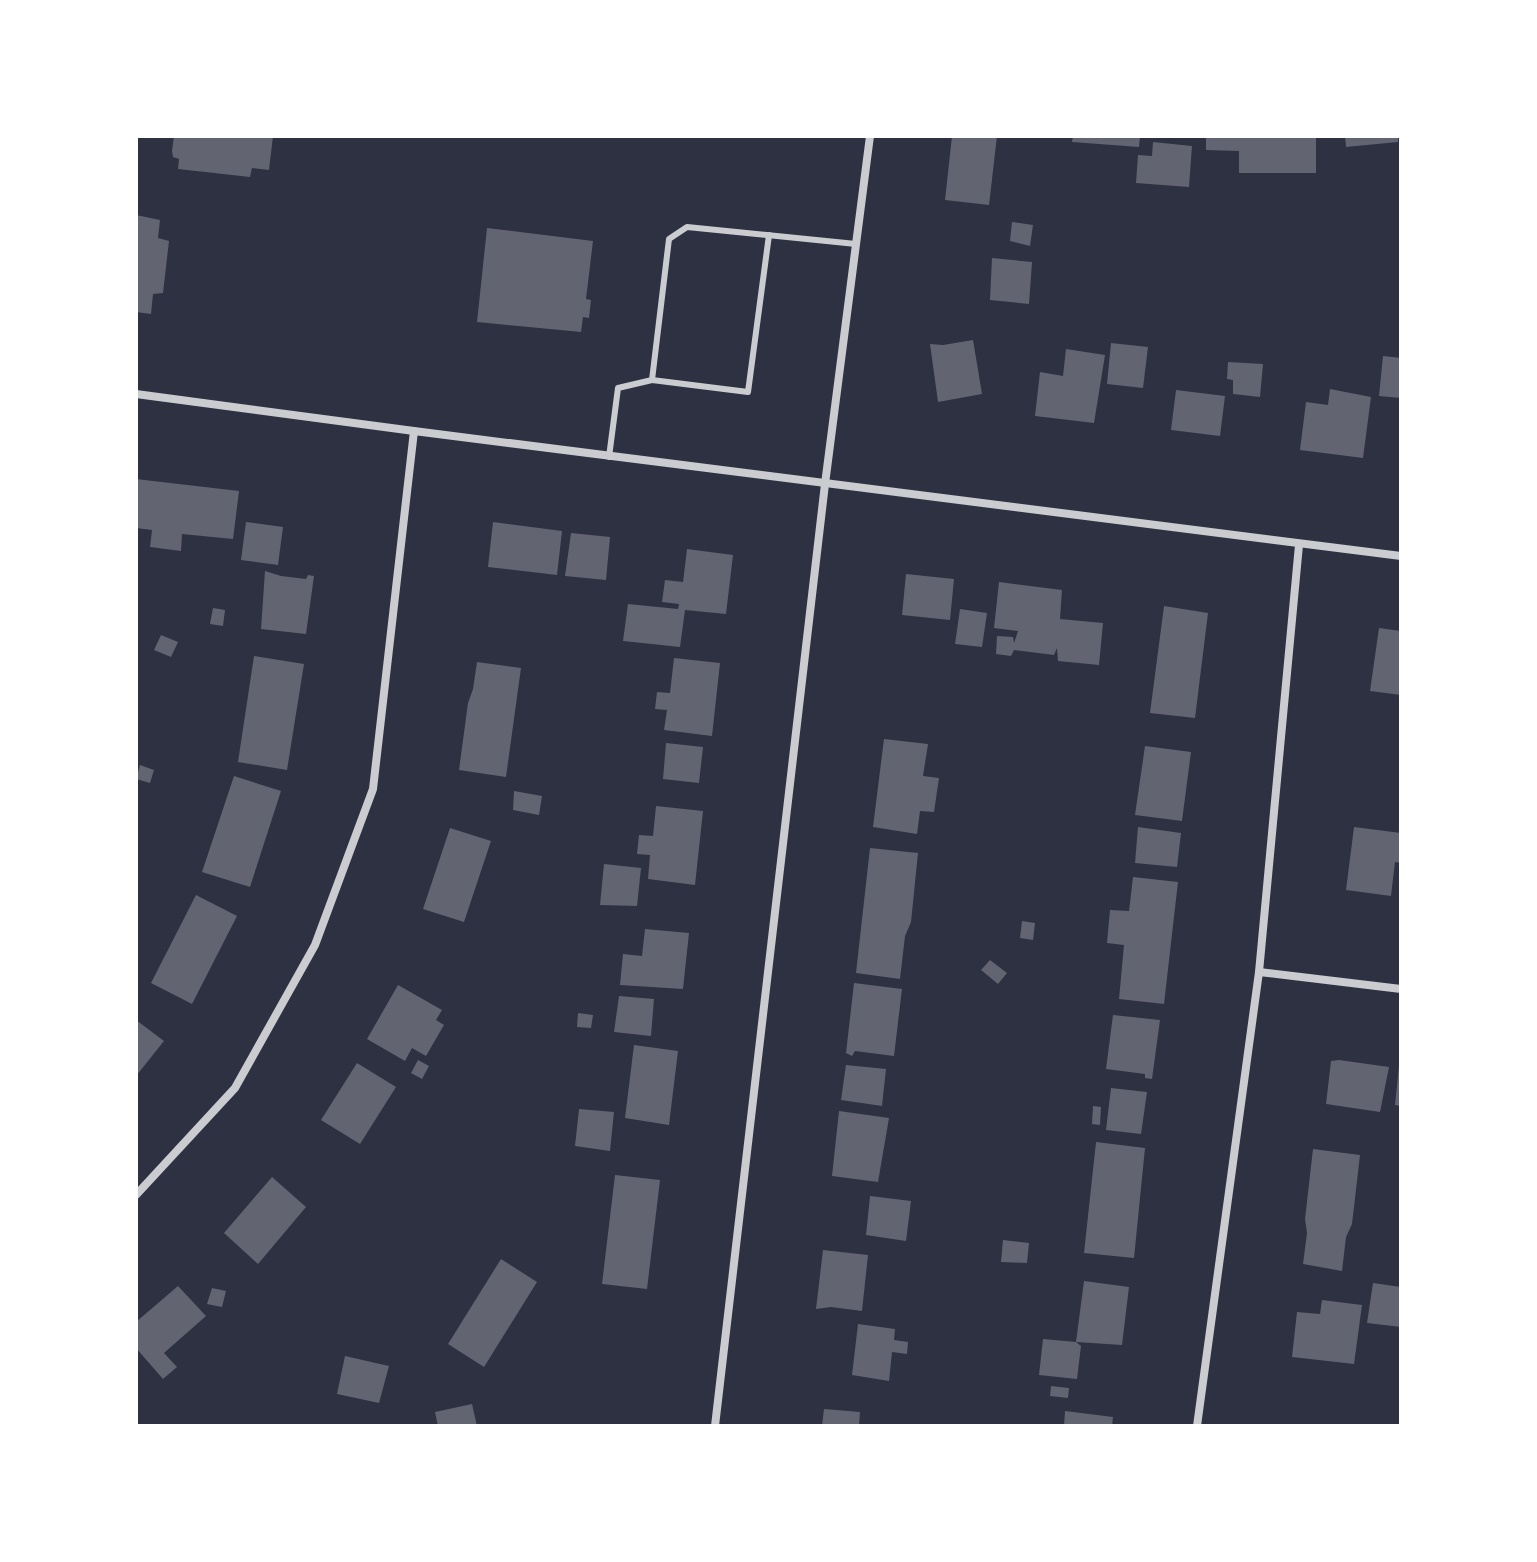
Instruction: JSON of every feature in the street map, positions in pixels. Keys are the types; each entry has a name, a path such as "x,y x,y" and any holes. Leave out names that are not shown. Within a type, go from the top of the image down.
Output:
{"street":[{"path":"715,1426 825,484 870,136"},
{"path":"136,394 609,457 1401,556"},
{"path":"136,1195 235,1088 315,945 373,789 414,431"},
{"path":"1197,1426 1259,972 1299,545"},
{"path":"1259,972 1401,989"}],"lane":[{"path":"652,380 669,239 687,227 856,244"},
{"path":"609,457 618,388 652,380 748,392 769,235"}],"building":[{"path":"174,136 273,136 269,170 252,168 250,177 178,169 179,159 173,157 172,151"},
{"path":"952,136 997,136 989,205 945,200"},
{"path":"1073,136 1140,136 1139,147 1072,142"},
{"path":"1206,136 1316,136 1316,173 1239,173 1239,151 1206,150"},
{"path":"1345,136 1398,136 1398,142 1346,147"},
{"path":"1153,142 1192,146 1189,187 1136,183 1138,155 1152,156"},
{"path":"136,215 160,220 158,238 169,241 163,293 153,294 151,314 136,312"},
{"path":"1012,222 1033,225 1030,246 1010,241"},
{"path":"487,228 593,241 586,299 591,300 589,318 583,317 581,332 477,322"},
{"path":"992,258 1032,262 1029,304 990,300"},
{"path":"973,340 982,394 938,402 930,344"},
{"path":"1111,343 1148,347 1143,388 1107,384"},
{"path":"1066,349 1105,355 1094,423 1035,416 1040,372 1063,376"},
{"path":"1383,356 1401,358 1401,398 1379,396"},
{"path":"1228,362 1263,364 1260,397 1233,394 1233,380 1227,379"},
{"path":"1330,389 1371,397 1363,458 1300,450 1306,402 1328,405"},
{"path":"1176,390 1225,396 1220,436 1171,430"},
{"path":"136,479 239,491 233,539 182,534 181,551 150,547 152,530 136,528"},
{"path":"246,522 283,527 278,565 241,560"},
{"path":"493,522 562,531 557,575 488,567"},
{"path":"571,533 610,537 606,580 565,576"},
{"path":"687,549 733,555 726,614 685,610 680,647 623,641 628,604 678,609 679,604 662,602 665,580 683,582"},
{"path":"265,571 306,579 308,575 314,576 306,634 261,629"},
{"path":"906,574 954,579 950,620 902,615"},
{"path":"999,582 1062,590 1060,619 1103,623 1099,665 1058,661 1057,648 1054,655 1014,650 1011,656 996,654 997,636 1013,637 1014,643 1018,631 994,628"},
{"path":"1164,606 1208,613 1195,718 1150,713"},
{"path":"213,608 225,610 223,626 210,624"},
{"path":"960,609 987,613 982,647 955,644"},
{"path":"1379,628 1401,631 1401,695 1370,691"},
{"path":"161,635 178,642 171,657 154,650"},
{"path":"254,656 304,664 287,770 238,762"},
{"path":"674,658 720,663 712,736 664,730 667,710 655,709 657,692 670,693"},
{"path":"477,662 521,668 506,777 459,770"},
{"path":"884,739 928,744 923,776 939,778 934,812 920,811 917,834 873,827"},
{"path":"666,743 703,747 699,783 663,779"},
{"path":"1145,746 1191,752 1182,821 1135,815"},
{"path":"140,765 154,770 150,783 136,779"},
{"path":"234,776 281,791 250,887 202,872"},
{"path":"514,791 542,796 539,815 513,810"},
{"path":"656,806 703,811 695,885 648,879 650,855 637,854 639,835 653,836"},
{"path":"1138,827 1181,833 1177,867 1135,863"},
{"path":"1354,827 1401,833 1401,863 1395,862 1391,896 1346,890"},
{"path":"450,828 491,841 464,922 423,909"},
{"path":"870,848 918,853 911,922 905,936 900,979 856,973"},
{"path":"604,864 641,868 637,906 600,905"},
{"path":"1133,877 1178,882 1164,1004 1119,999 1124,945 1107,943 1110,910 1129,911"},
{"path":"196,895 237,916 192,1004 151,983"},
{"path":"1022,921 1035,923 1033,940 1020,938"},
{"path":"645,929 689,933 683,989 620,985 623,954 642,956"},
{"path":"990,960 1007,973 998,984 981,970"},
{"path":"854,983 902,989 894,1056 855,1051 852,1056 846,1053"},
{"path":"398,985 442,1010 436,1020 444,1025 426,1056 412,1048 405,1061 367,1039"},
{"path":"619,996 654,999 651,1036 614,1032"},
{"path":"578,1013 593,1015 591,1028 577,1027"},
{"path":"1113,1015 1160,1020 1152,1079 1145,1078 1145,1074 1106,1069"},
{"path":"136,1020 164,1041 136,1076"},
{"path":"634,1045 678,1051 669,1125 625,1118"},
{"path":"418,1060 429,1066 422,1079 411,1073"},
{"path":"1331,1061 1389,1067 1380,1112 1326,1104"},
{"path":"357,1063 396,1087 360,1144 321,1120"},
{"path":"846,1065 886,1069 882,1106 841,1100"},
{"path":"1401,1066 1401,1106 1395,1105"},
{"path":"1111,1088 1147,1092 1141,1134 1106,1130"},
{"path":"1093,1106 1101,1107 1100,1125 1092,1124"},
{"path":"579,1109 614,1112 610,1151 575,1146"},
{"path":"839,1111 889,1118 878,1182 832,1176"},
{"path":"1096,1142 1145,1148 1134,1258 1084,1253"},
{"path":"1313,1149 1360,1155 1352,1224 1346,1237 1342,1271 1303,1264"},
{"path":"615,1175 660,1180 647,1289 602,1284"},
{"path":"272,1177 306,1207 258,1264 224,1233"},
{"path":"870,1196 911,1201 906,1241 866,1235"},
{"path":"1003,1240 1029,1243 1027,1263 1001,1262"},
{"path":"823,1250 868,1255 862,1311 831,1307 816,1309"},
{"path":"501,1259 537,1282 484,1367 448,1344"},
{"path":"1084,1281 1129,1287 1122,1345 1076,1342"},
{"path":"1373,1283 1401,1287 1401,1327 1367,1323"},
{"path":"178,1286 206,1316 164,1353 177,1367 163,1379 136,1348 136,1322"},
{"path":"212,1288 226,1291 222,1307 207,1304"},
{"path":"1322,1300 1362,1305 1354,1364 1292,1357 1297,1312 1320,1314"},
{"path":"858,1324 895,1329 894,1340 908,1342 907,1354 892,1352 889,1381 852,1375"},
{"path":"1043,1339 1076,1342 1081,1346 1077,1379 1039,1375"},
{"path":"345,1356 389,1366 379,1403 337,1394"},
{"path":"1051,1386 1069,1388 1068,1398 1050,1396"},
{"path":"472,1404 477,1426 438,1426 435,1412"},
{"path":"824,1409 860,1412 859,1426 822,1426"},
{"path":"1065,1411 1113,1417 1112,1426 1064,1426"}]}
